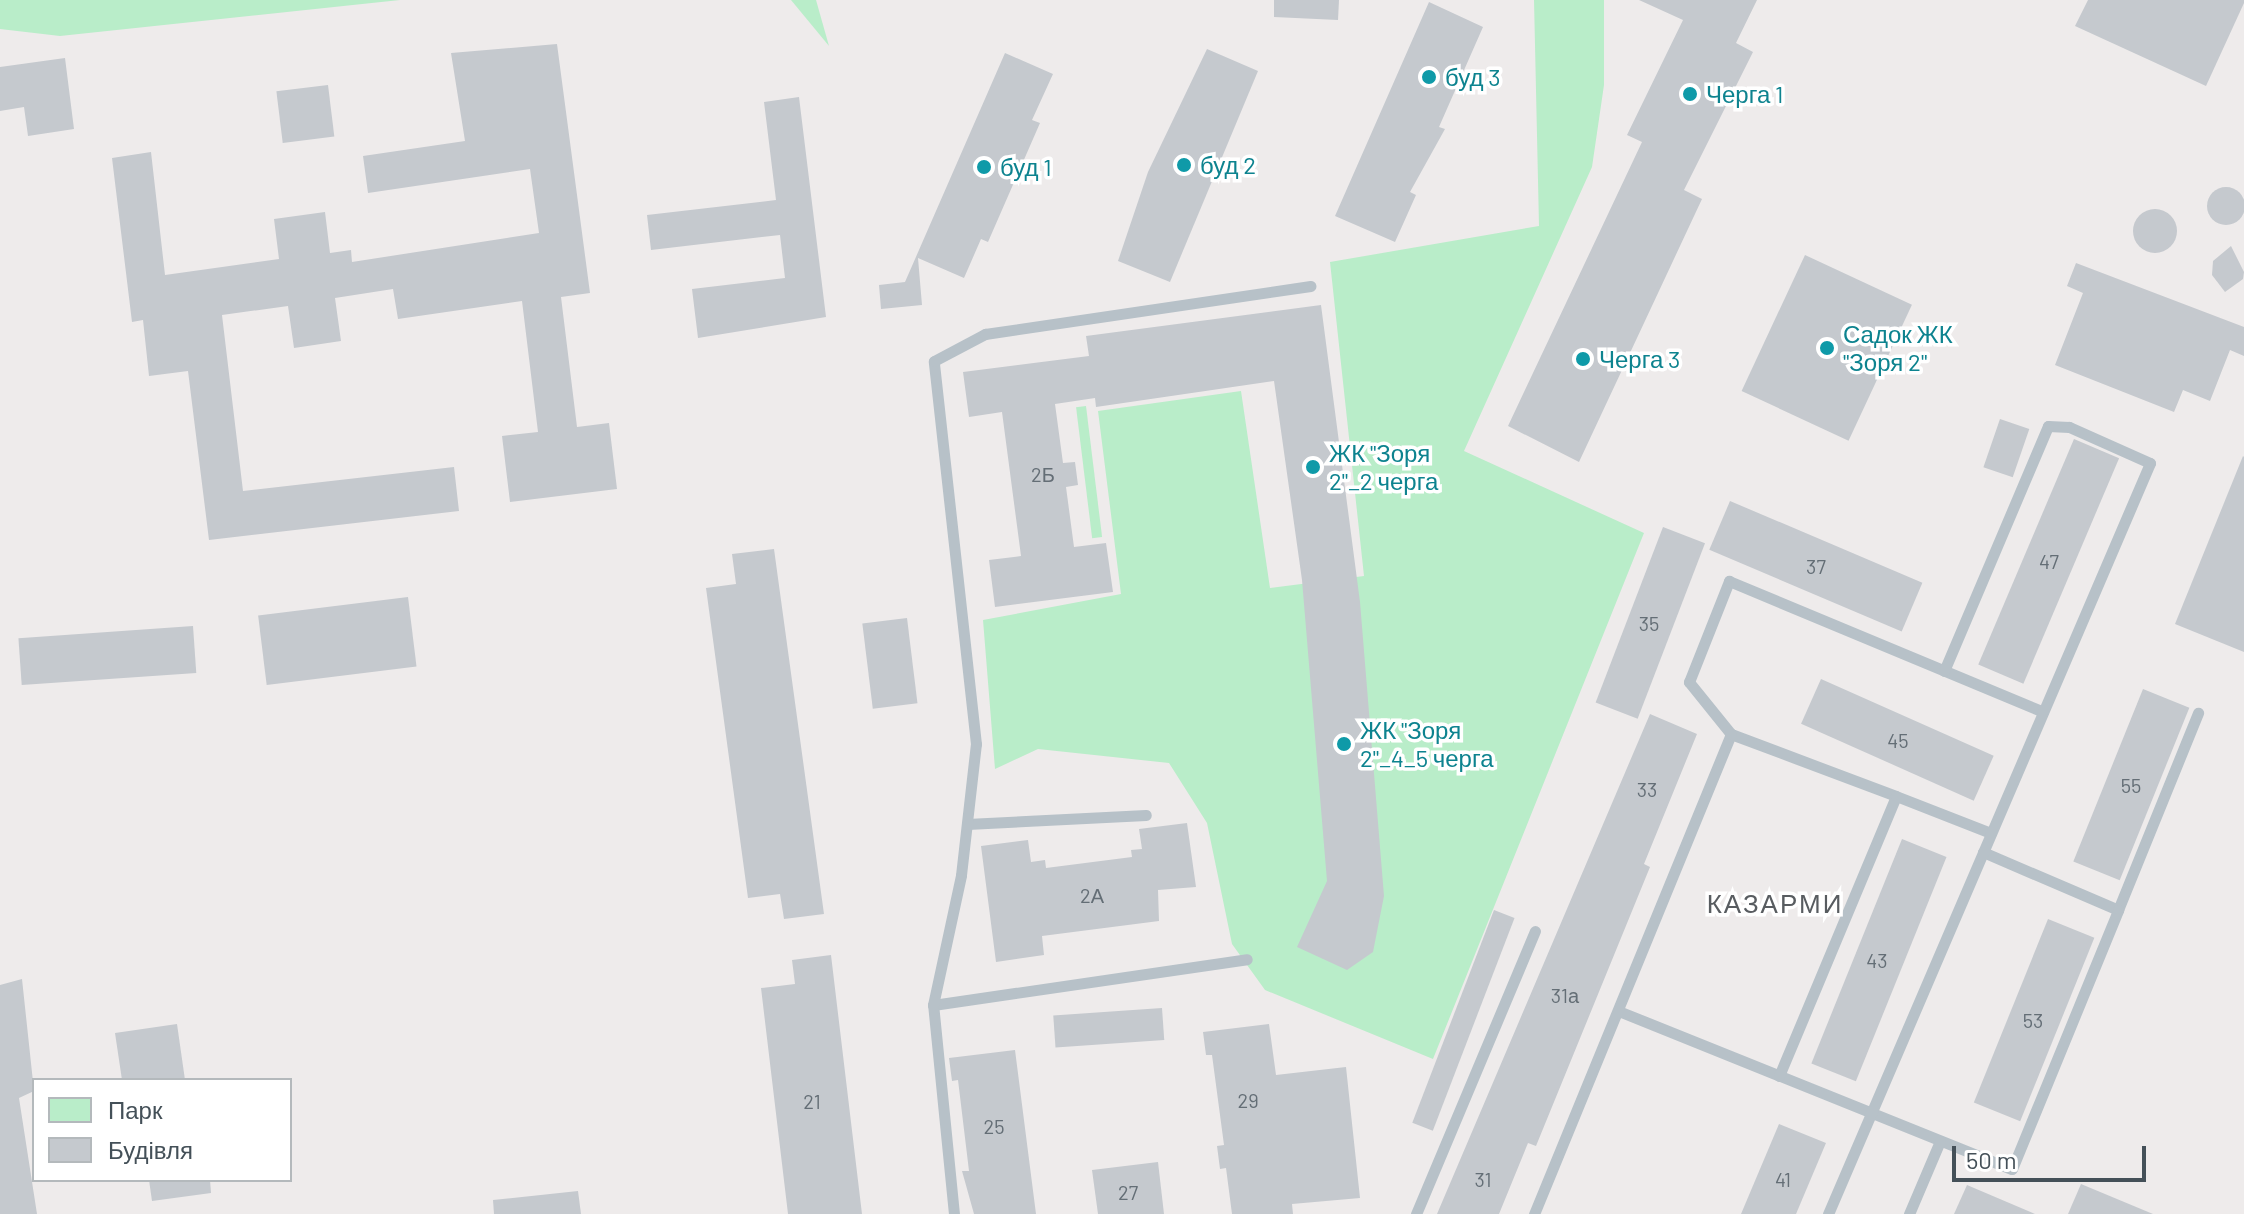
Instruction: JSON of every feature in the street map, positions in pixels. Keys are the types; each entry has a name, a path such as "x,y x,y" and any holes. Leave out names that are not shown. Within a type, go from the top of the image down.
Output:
{"lane":[{"path":"954,1214 933,1005 967,824 976,744 934,361 985,334 1310,286"},
{"path":"1828,1214 2150,463 2069,427 2048,426 1944,671"},
{"path":"1991,833 1731,734 1689,682 1729,581 2043,712"},
{"path":"1621,1012 2012,1169 2198,713"},
{"path":"1534,1214 1621,1012 1731,734"},
{"path":"1779,1076 1896,796"},
{"path":"967,824 1146,815"},
{"path":"1983,852 2118,910"},
{"path":"1416,1214 1535,931"},
{"path":"933,1005 1247,959"},
{"path":"1909,1214 1940,1141"}],"green space":[{"path":"0,0 400,0 60,36 0,29"},
{"path":"791,0 816,0 829,46"},
{"path":"1534,0 1604,0 1604,85 1592,167 1464,451 1644,533 1433,1059 1265,990 1232,944 1207,823 1169,763 1038,749 995,769 983,620 1121,594 1098,411 1241,391 1270,588 1364,576 1330,262 1539,226"},
{"path":"1086,406 1102,537 1092,538 1076,407"}],"building":[{"path":"1274,0 1339,0 1338,20 1274,17"},
{"name":"Черга 3","path":"1639,0 1757,0 1736,43 1753,52 1684,190 1702,199 1579,462 1508,426 1642,142 1627,135 1683,20"},
{"path":"2088,0 2244,0 2244,3 2206,86 2075,26"},
{"name":"буд 3","path":"1429,2 1483,27 1439,127 1445,129 1410,192 1416,195 1395,242 1335,216"},
{"path":"557,44 590,293 561,297 577,427 609,423 617,489 510,502 502,436 538,432 522,301 398,319 393,289 335,298 341,341 294,348 288,306 222,315 243,491 454,467 459,511 209,540 188,371 149,376 143,320 132,322 112,158 151,152 165,275 279,259 274,219 325,212 330,253 351,250 352,262 539,233 530,169 368,193 363,156 465,141 451,53"},
{"name":"буд 2","path":"1207,49 1258,71 1170,282 1118,261 1148,172"},
{"name":"буд 1","path":"1005,53 1053,74 1032,120 1040,123 988,242 981,239 964,278 918,258 922,305 881,309 879,285 905,282"},
{"path":"65,58 74,129 28,136 24,107 0,111 0,67"},
{"path":"328,85 334,137 283,143 276,91"},
{"path":"799,97 826,317 698,338 692,289 785,278 780,235 651,250 647,215 776,200 764,102"},
{"path":"2226,187 2240,192 2245,206 2240,220 2226,225 2212,220 2207,206 2212,192"},
{"path":"2155,209 2171,215 2177,231 2171,247 2155,253 2139,247 2133,231 2139,215"},
{"path":"2231,246 2244,272 2243,279 2225,292 2212,275 2213,261"},
{"name":"Садок ЖК \"Зоря 2\"","path":"1805,255 1912,305 1849,441 1742,391"},
{"path":"2076,263 2244,327 2244,356 2230,350 2210,401 2183,390 2174,412 2055,365 2083,293 2067,286"},
{"path":"1321,305 1360,602 1384,896 1373,952 1347,970 1297,947 1327,881 1302,580 1274,381 1096,407 1095,398 1055,404 1063,463 1075,462 1078,485 1066,487 1074,547 1106,543 1113,592 995,607 989,560 1021,556 1002,412 969,417 963,372 1089,356 1086,336"},
{"path":"2000,419 2029,429 2013,477 1983,467"},
{"path":"2074,439 2119,458 2023,684 1978,665"},
{"path":"2244,457 2244,652 2175,624"},
{"path":"1730,501 1922,583 1902,631 1709,550"},
{"path":"1663,527 1705,543 1638,719 1596,703"},
{"path":"774,549 824,914 784,919 780,894 748,898 706,588 736,584 732,554"},
{"path":"408,597 417,666 267,685 258,615"},
{"path":"907,618 917,703 873,709 862,623"},
{"path":"193,626 196,673 22,685 18,638"},
{"path":"1821,679 1994,756 1974,801 1801,724"},
{"path":"2143,689 2189,708 2120,880 2073,861"},
{"path":"1650,714 1697,734 1644,864 1650,867 1536,1146 1528,1143 1499,1214 1437,1214"},
{"path":"1187,823 1196,887 1158,890 1159,921 1042,936 1044,955 996,962 981,846 1028,840 1031,862 1045,860 1046,868 1132,857 1131,850 1142,849 1139,829"},
{"path":"1902,839 1947,857 1856,1081 1811,1063"},
{"path":"1494,910 1515,918 1433,1131 1412,1123"},
{"path":"2048,919 2094,938 2020,1121 1974,1103"},
{"path":"831,955 862,1214 788,1214 761,988 795,984 792,960"},
{"path":"22,979 33,1078 32,1092 19,1098 37,1214 0,1214 0,985"},
{"path":"1162,1008 1164,1040 1055,1048 1053,1016"},
{"path":"177,1024 185,1078 122,1078 115,1033"},
{"path":"1269,1024 1276,1075 1346,1067 1360,1198 1292,1204 1293,1214 1232,1214 1226,1168 1220,1169 1217,1146 1224,1145 1212,1055 1206,1055 1203,1032"},
{"path":"1015,1050 1036,1214 974,1214 962,1171 969,1171 958,1080 952,1081 949,1058"},
{"path":"1779,1124 1826,1143 1796,1214 1741,1214"},
{"path":"1158,1162 1164,1214 1098,1214 1092,1170"},
{"path":"149,1182 210,1182 211,1193 152,1201"},
{"path":"2081,1184 2153,1214 2068,1214"},
{"path":"1967,1185 2035,1214 1954,1214"},
{"path":"578,1191 581,1214 494,1214 493,1200"}],"place":[{"name":"буд 3","path":"1429,77"},
{"name":"Черга 1","path":"1690,94"},
{"name":"буд 2","path":"1184,165"},
{"name":"буд 1","path":"984,167"},
{"name":"Садок ЖК \"Зоря 2\"","path":"1827,348"},
{"name":"Черга 3","path":"1583,359"},
{"name":"ЖК \"Зоря 2\"_2 черга","path":"1313,467"},
{"name":"ЖК \"Зоря 2\"_4_5 черга","path":"1344,744"}],"district":[{"name":"КАЗАРМИ","path":"1775,903"}]}
